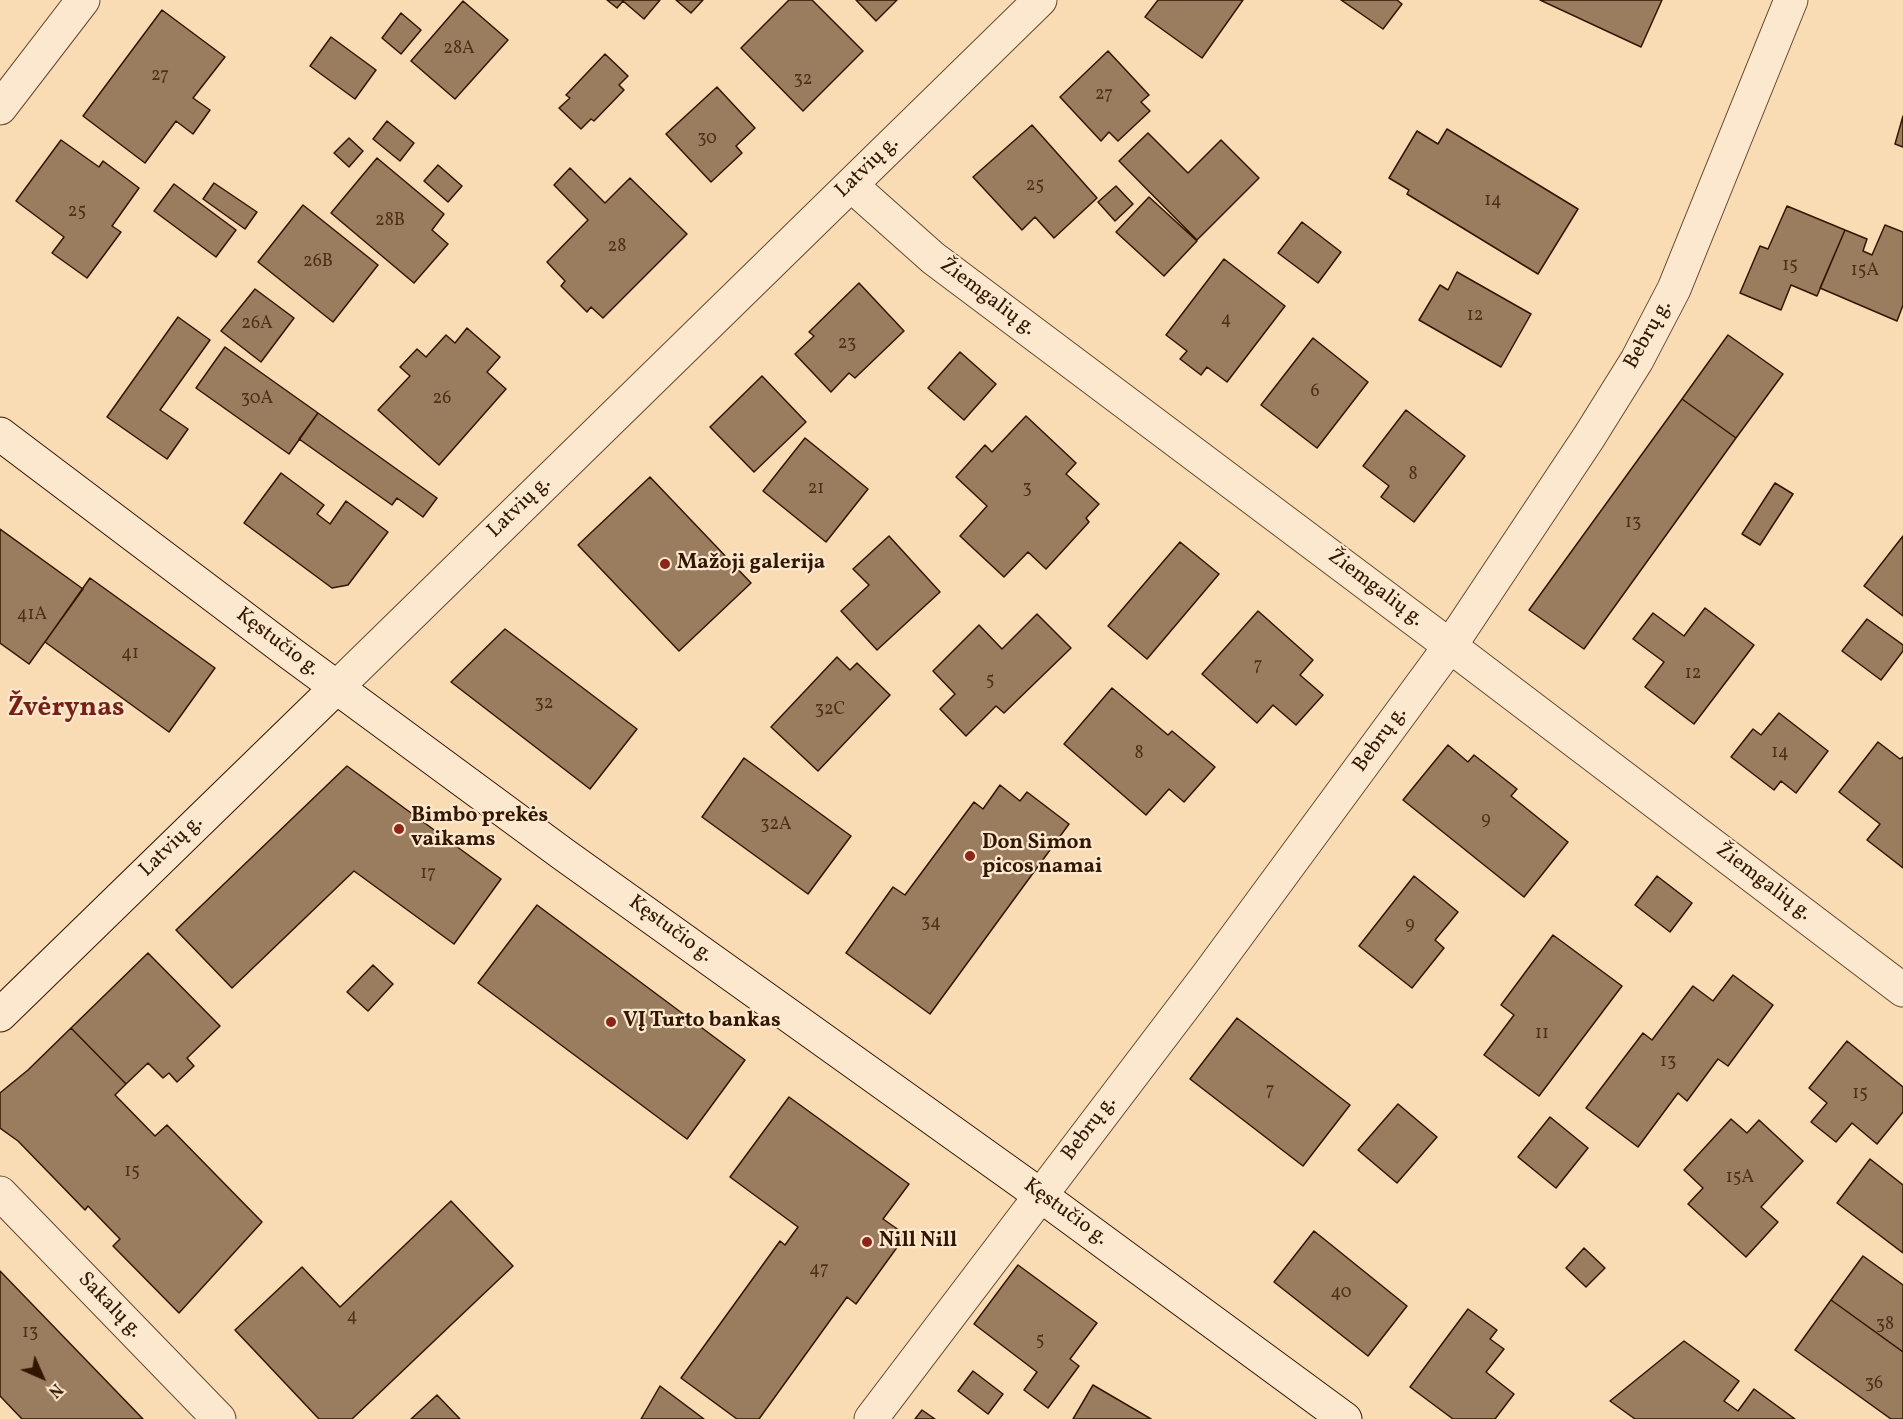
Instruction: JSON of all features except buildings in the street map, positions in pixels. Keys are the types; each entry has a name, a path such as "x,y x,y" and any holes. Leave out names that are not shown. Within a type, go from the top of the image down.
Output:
{"street":[{"path":"0,108 83,0"},
{"name":"Latvių g.","path":"0,1016 1040,0"},
{"name":"Bebrų g.","path":"871,1419 1208,975 1450,646 1589,437 1637,360 1674,289 1791,0"},
{"name":"Žiemgalių g.","path":"851,185 933,258 1903,990"},
{"name":"Kęstučio g.","path":"0,434 290,653 563,854 1040,1195 1345,1419"},
{"name":"Sakalų g.","path":"0,1193 219,1419"}],"place":[{"name":"Mažoji galerija","path":"665,564"},
{"name":"Bimbo prekės vaikams","path":"399,829"},
{"name":"Don Simon picos namai","path":"970,856"},
{"name":"VĮ Turto bankas","path":"611,1022"},
{"name":"Nill Nill","path":"867,1242"}],"district":[{"name":"Žvėrynas","path":"66,710"}]}
